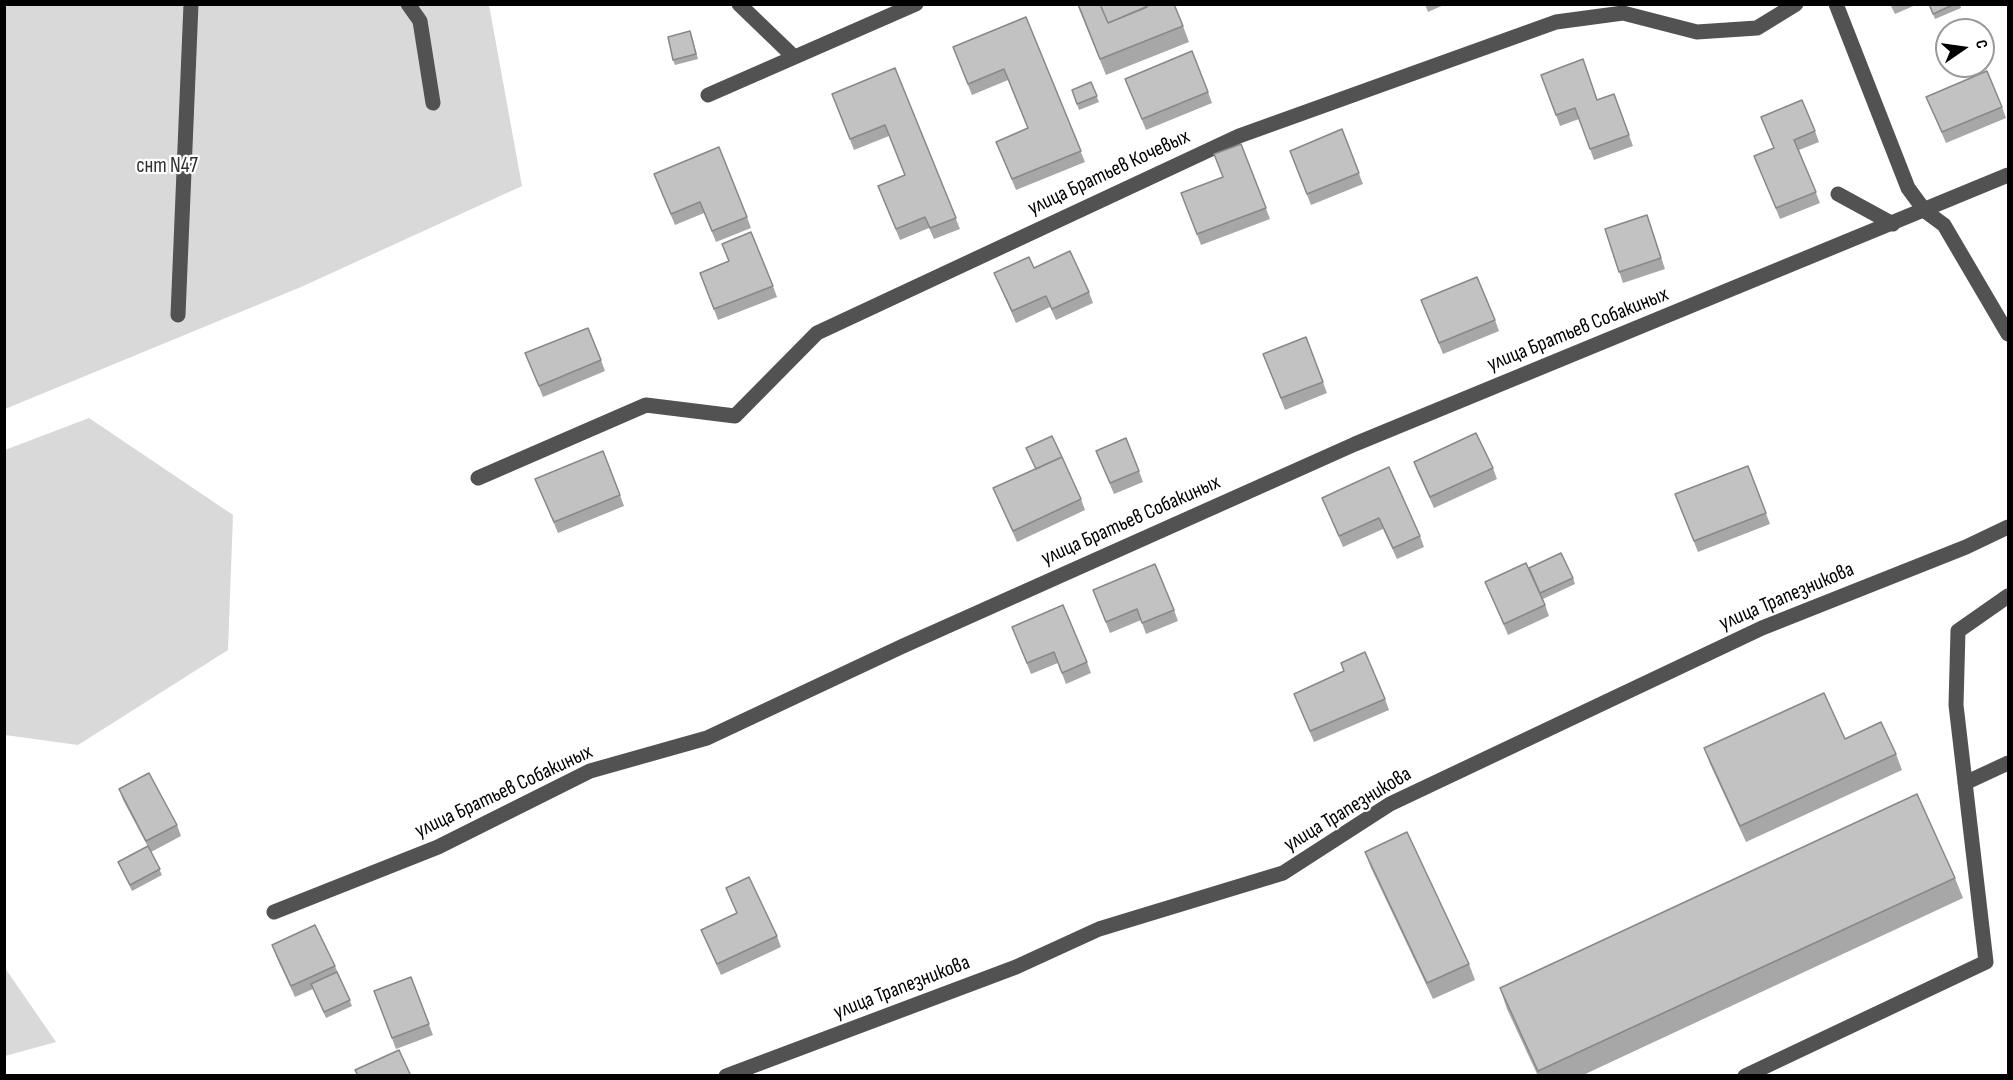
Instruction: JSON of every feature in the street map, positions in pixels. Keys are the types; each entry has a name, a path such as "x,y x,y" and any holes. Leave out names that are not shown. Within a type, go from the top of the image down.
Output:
{"street":[{"path":"178,315 190,4"},
{"path":"408,4 420,21 433,103"},
{"path":"739,4 794,57"},
{"path":"708,95 915,4"},
{"name":"улица Братьев Кочевых","path":"478,478 646,405 735,416 817,333 1239,136 1491,45 1556,22 1623,13 1696,32 1757,28 1797,4"},
{"path":"1836,4 1908,188 1924,211 1944,225 2008,334"},
{"name":"улица Братьев Собакиных","path":"274,912 438,847 590,771 707,738 903,646 1355,444 2008,176"},
{"path":"1838,194 1893,224"},
{"name":"улица Трапезникова","path":"726,1076 1016,967 1099,929 1283,873 1401,799 1762,628 2008,527"},
{"path":"1745,1076 1986,962 1956,705 1958,631 2008,596"},
{"path":"1965,783 2008,763"}],"green space":[{"name":"снт N47","path":"5,5 489,5 522,186 301,287 5,409"},
{"path":"89,418 233,515 228,650 78,745 5,735 5,450"},
{"path":"5,968 56,1042 5,1056"}],"building":[{"path":"1078,4 1100,4 1108,23 1147,7 1146,4 1174,4 1183,26 1100,59"},
{"path":"1100,4 1145,4 1146,7 1108,23"},
{"path":"1929,4 1955,4 1933,14"},
{"path":"1026,17 1081,151 1012,179 996,142 1028,128 1004,69 968,84 953,47"},
{"path":"690,31 696,54 673,60 668,37"},
{"path":"1192,51 1208,92 1142,119 1125,79"},
{"path":"1583,59 1597,100 1614,94 1629,135 1590,149 1575,108 1556,115 1541,75"},
{"path":"895,68 956,218 930,228 925,217 896,229 878,186 905,175 885,125 850,139 832,94"},
{"path":"1971,78 1990,78 2002,107 1942,132 1926,97"},
{"path":"1091,82 1097,96 1077,104 1072,90"},
{"path":"1802,100 1815,131 1794,140 1816,192 1776,208 1754,156 1774,148 1761,117"},
{"path":"1342,129 1359,173 1307,194 1290,151"},
{"path":"1241,144 1266,208 1197,234 1181,193 1223,177 1214,154"},
{"path":"719,147 747,217 712,231 700,202 671,214 654,174"},
{"path":"1647,215 1661,258 1619,272 1605,229"},
{"path":"751,232 773,286 714,309 700,273 729,261 722,244"},
{"path":"1070,251 1089,292 1052,309 1046,296 1012,311 994,273 1029,257 1034,268"},
{"path":"1477,277 1495,320 1439,343 1421,300"},
{"path":"588,328 601,360 539,386 525,353"},
{"path":"1306,337 1323,382 1281,398 1263,354"},
{"path":"1476,433 1493,468 1430,497 1414,462"},
{"path":"1052,436 1062,457 1036,469 1026,448"},
{"path":"1126,438 1139,471 1110,483 1096,451"},
{"path":"603,451 620,495 554,522 535,479"},
{"path":"1062,457 1081,499 1013,531 993,488"},
{"path":"1748,466 1766,513 1694,541 1675,494"},
{"path":"1389,467 1420,536 1393,548 1379,518 1339,536 1322,498"},
{"path":"1561,553 1573,578 1540,593 1529,568"},
{"path":"1526,563 1545,605 1504,624 1485,582"},
{"path":"1155,564 1174,610 1142,623 1137,609 1106,622 1093,590"},
{"path":"1063,605 1087,662 1062,673 1054,652 1027,663 1012,627"},
{"path":"1365,652 1385,699 1310,731 1294,694 1344,671 1341,663"},
{"path":"1824,693 1845,739 1881,722 1896,754 1740,826 1704,748"},
{"path":"149,773 177,825 146,841 119,789"},
{"path":"1917,794 1955,878 1538,1071 1500,988"},
{"path":"1407,832 1469,964 1427,983 1365,852"},
{"path":"148,846 160,869 130,885 118,862"},
{"path":"749,877 777,936 717,964 701,930 737,913 726,888"},
{"path":"315,925 335,966 291,986 272,945"},
{"path":"337,972 350,1000 324,1012 311,984"},
{"path":"411,977 429,1024 392,1038 374,991"},
{"path":"399,1050 411,1076 358,1076 355,1070"}]}
